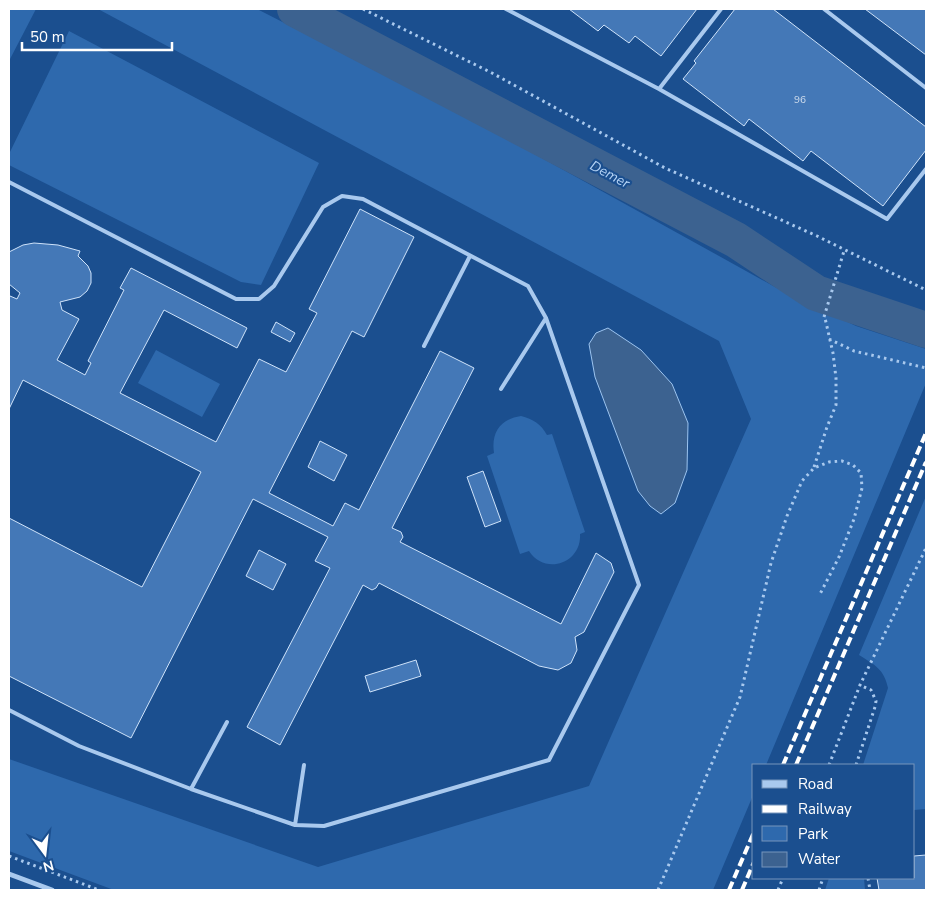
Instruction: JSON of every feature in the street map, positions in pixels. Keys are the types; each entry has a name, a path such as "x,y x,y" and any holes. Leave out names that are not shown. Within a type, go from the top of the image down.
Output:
{"street":[{"path":"9,874 52,890"}],"lane":[{"path":"506,9 659,89 887,219 926,169"},
{"path":"659,89 721,9"},
{"path":"824,9 926,88"},
{"path":"9,182 236,299 259,299 274,286 323,207 342,196 363,199 528,286 546,318 638,585 549,760 324,826 295,825 191,789 79,746 9,710"},
{"path":"424,346 470,256"},
{"path":"501,389 546,318"},
{"path":"191,789 227,722"},
{"path":"295,825 304,765"}],"path":[{"path":"363,9 492,73 665,168 817,236 926,290"},
{"path":"658,890 740,697 772,563 784,524 802,481 814,468 836,405 836,378 824,317 843,250"},
{"path":"829,339 854,351 926,368"},
{"path":"814,468 829,462 842,461 853,465 861,473 862,488 854,518 839,557 819,596"},
{"path":"829,764 860,685 926,548"},
{"path":"856,764 876,707 876,701 871,690 860,685"},
{"path":"9,856 99,890"}],"green space":[{"path":"9,9 36,9 9,61"},
{"path":"98,9 257,9 459,112 775,287 856,326 926,349 926,383 766,764 752,764 752,798 713,890 114,890 9,851 9,759 318,867 589,786 751,419 719,341"},
{"path":"69,31 319,163 261,285 241,282 9,165 9,154"},
{"path":"156,350 220,384 202,417 138,383"},
{"path":"521,416 536,422 547,435 552,434 585,532 580,534 579,544 575,552 569,559 561,563 544,563 536,559 529,551 520,554 487,456 494,453 494,439 502,424"},
{"path":"926,496 926,809 915,810 915,764 863,764 888,688 881,672 859,655"},
{"path":"829,879 864,879 865,890 825,890"}],"water":[{"path":"608,328 641,350 672,384 688,423 687,470 675,503 661,514 650,506 638,491 595,377 589,344 596,333"}],"building":[{"path":"569,9 697,9 661,56 635,36 629,43 604,25 598,31"},
{"path":"735,9 773,9 926,127 926,150 883,206 811,151 803,161 749,119 744,126 683,79 696,63 694,61"},
{"path":"865,9 926,9 926,55"},
{"path":"360,209 414,237 364,337 352,331 269,493 333,526 345,503 359,510 440,351 474,368 392,528 401,532 403,537 400,542 561,624 596,553 611,563 614,572 584,632 575,637 577,650 571,663 558,670 539,666 379,583 372,590 363,585 280,745 247,727 330,568 315,561 328,537 253,499 131,738 9,676 9,518 142,587 201,472 23,380 9,409 9,298 10,296 17,299 20,293 9,284 9,252 23,245 34,243 58,245 80,251 78,256 88,266 91,273 91,283 87,291 80,297 60,302 62,310 79,319 57,360 85,375 91,363 88,361 124,290 120,288 131,268 247,328 237,348 164,310 120,393 216,442 259,359 286,372 317,313 309,309"},
{"path":"276,322 295,333 290,342 271,332"},
{"path":"320,441 347,455 334,481 308,467"},
{"path":"483,471 501,521 485,527 467,477"},
{"path":"259,550 286,564 273,590 246,576"},
{"path":"416,660 421,676 370,692 365,676"},
{"path":"926,855 926,890 879,890 877,879 915,879 915,856"}],"waterway":[{"name":"Demer","path":"295,9 736,240 816,293 926,330"}],"railway":[{"path":"783,764 926,433"},
{"path":"796,764 926,462"},
{"path":"729,890 752,837"},
{"path":"742,890 752,867"}]}
